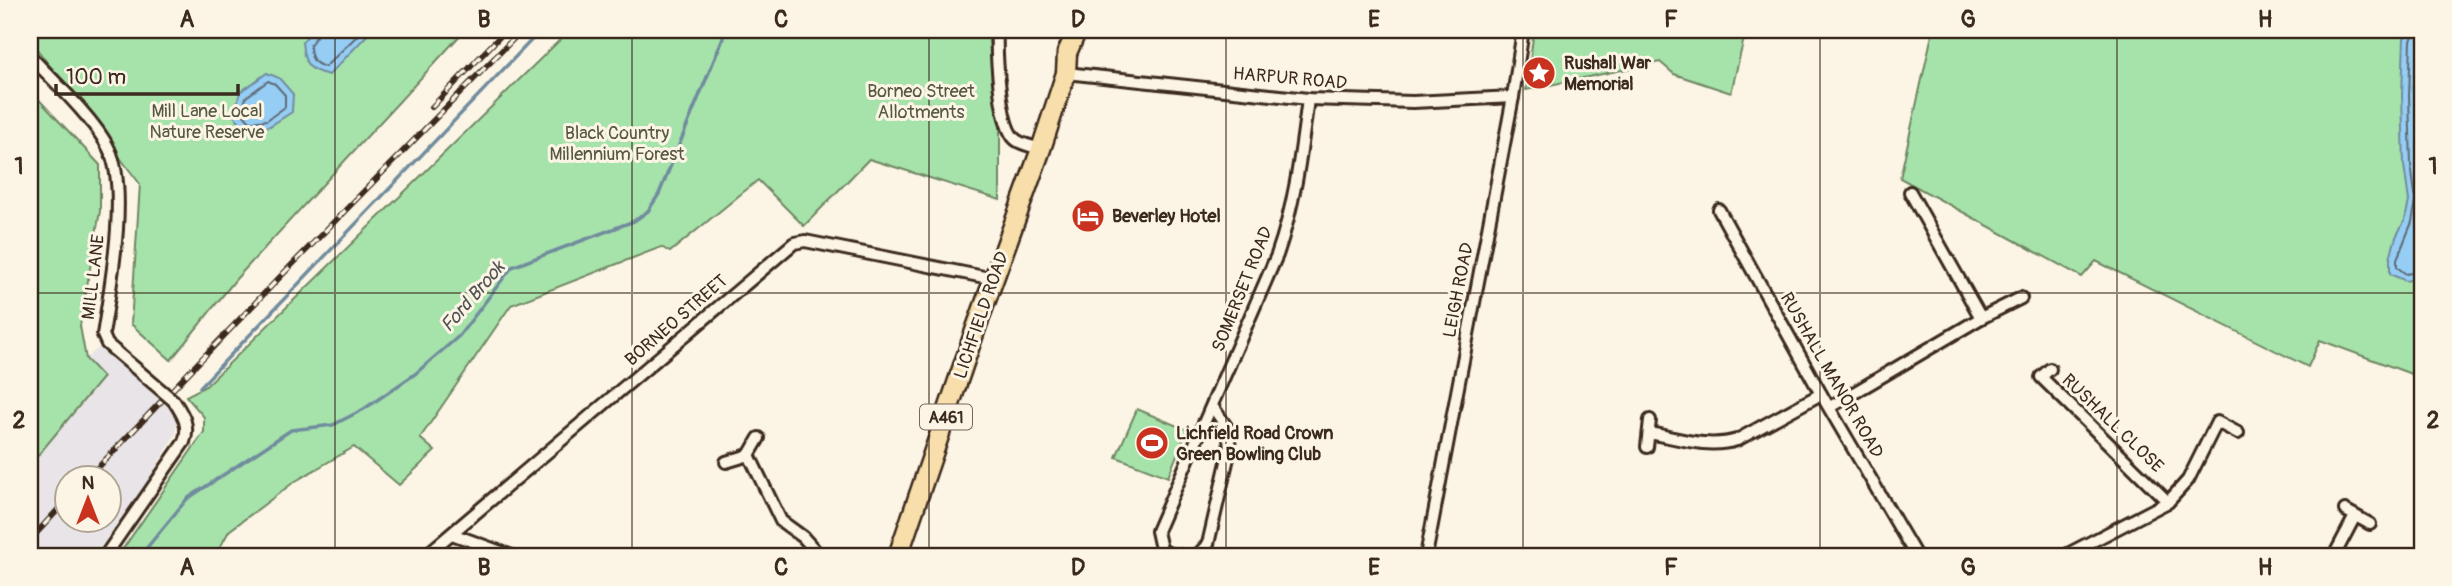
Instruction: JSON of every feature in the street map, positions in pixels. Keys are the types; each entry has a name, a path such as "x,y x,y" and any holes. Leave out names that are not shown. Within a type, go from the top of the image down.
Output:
{"highway":[{"name":"LICHFIELD ROAD","path":"898,556 1041,149 1066,73 1067,53 1077,30"},
{"name":"LICHFIELD ROAD","path":"1066,73 1077,57 1087,30"}],"street":[{"path":"997,30 1006,128 1017,141 1041,149"},
{"name":"LEIGH ROAD","path":"1426,556 1513,97 1523,30"},
{"name":"MILL LANE","path":"30,55 90,123 109,148 114,160 118,212 103,335 107,344 174,401 184,416 187,427 184,442 105,556"},
{"name":"HARPUR ROAD","path":"1066,73 1308,99 1413,102 1513,97"},
{"name":"SOMERSET ROAD","path":"1183,556 1161,549 1157,531 1289,222 1300,168 1308,99"},
{"path":"1910,192 1981,318"},
{"name":"RUSHALL MANOR ROAD","path":"1719,210 1821,394 1916,556"},
{"path":"1925,219 1937,212"},
{"name":"BORNEO STREET","path":"425,556 794,243 805,242 994,279"},
{"path":"1830,407 1981,318 2021,298"},
{"name":"RUSHALL CLOSE","path":"2050,369 2041,377 2168,502"},
{"path":"1649,433 1702,443 1727,443 1821,394"},
{"path":"1197,556 1208,544 1230,449 1228,429 1212,407"},
{"path":"1647,447 1650,420"},
{"path":"2064,556 2168,502 2188,480 2217,422 2238,433"},
{"path":"726,462 748,455 759,438"},
{"path":"748,455 781,522 803,537 820,556"},
{"path":"2334,556 2350,513 2370,524"},
{"path":"452,534 512,556"}],"shaded area":[{"path":"99,347 168,407 176,418 176,433 153,473 122,517 122,463 52,463 52,534 110,534 94,556 30,556 30,465 102,377 86,359"}],"green space":[{"name":"Mill Lane Local Nature Reserve","path":"30,30 465,30 236,279 171,360 131,324 140,184 30,40"},
{"name":"Black Country Millennium Forest","path":"570,30 990,30 989,42 1000,127 1000,200 869,159 804,226 758,180 670,252 661,247 511,305 420,438 435,451 399,485 354,447 294,482 229,531 218,551 210,556 118,556 204,432 204,417 186,396 206,386"},
{"path":"1534,30 1746,30 1731,93 1674,74 1660,62 1526,90"},
{"path":"1933,30 2422,30 2422,378 2320,340 2308,367 2096,261 2082,277 1900,178"},
{"path":"30,90 100,165 100,211 80,326 86,359 103,377 30,465"},
{"name":"Lichfield Road Crown Green Bowling Club","path":"1137,409 1187,430 1168,477 1116,457"}],"water":[{"path":"313,30 372,30 329,75 311,68 304,56 302,42"},
{"path":"2410,30 2422,30 2422,277 2406,281 2390,274 2390,258 2396,237 2405,220 2409,201 2404,165 2402,95 2404,38"},
{"path":"267,73 279,78 293,94 292,112 270,126 248,130 234,116 240,92"}],"waterway":[{"path":"200,387 541,30"},
{"name":"Ford Brook","path":"140,556 187,499 291,430 333,425 364,409 415,374 459,336 512,267 634,221 648,211 659,194 724,30"}],"railway":[{"path":"432,107 506,30"},
{"path":"102,463 522,30"},
{"path":"30,540 52,516"}],"place":[{"name":"Rushall War Memorial","path":"1539,73"},
{"name":"Beverley Hotel","path":"1088,216"},
{"name":"Lichfield Road Crown Green Bowling Club","path":"1152,443"}],"park label":[{"name":"Borneo Street Allotments","path":"921,101"}]}
